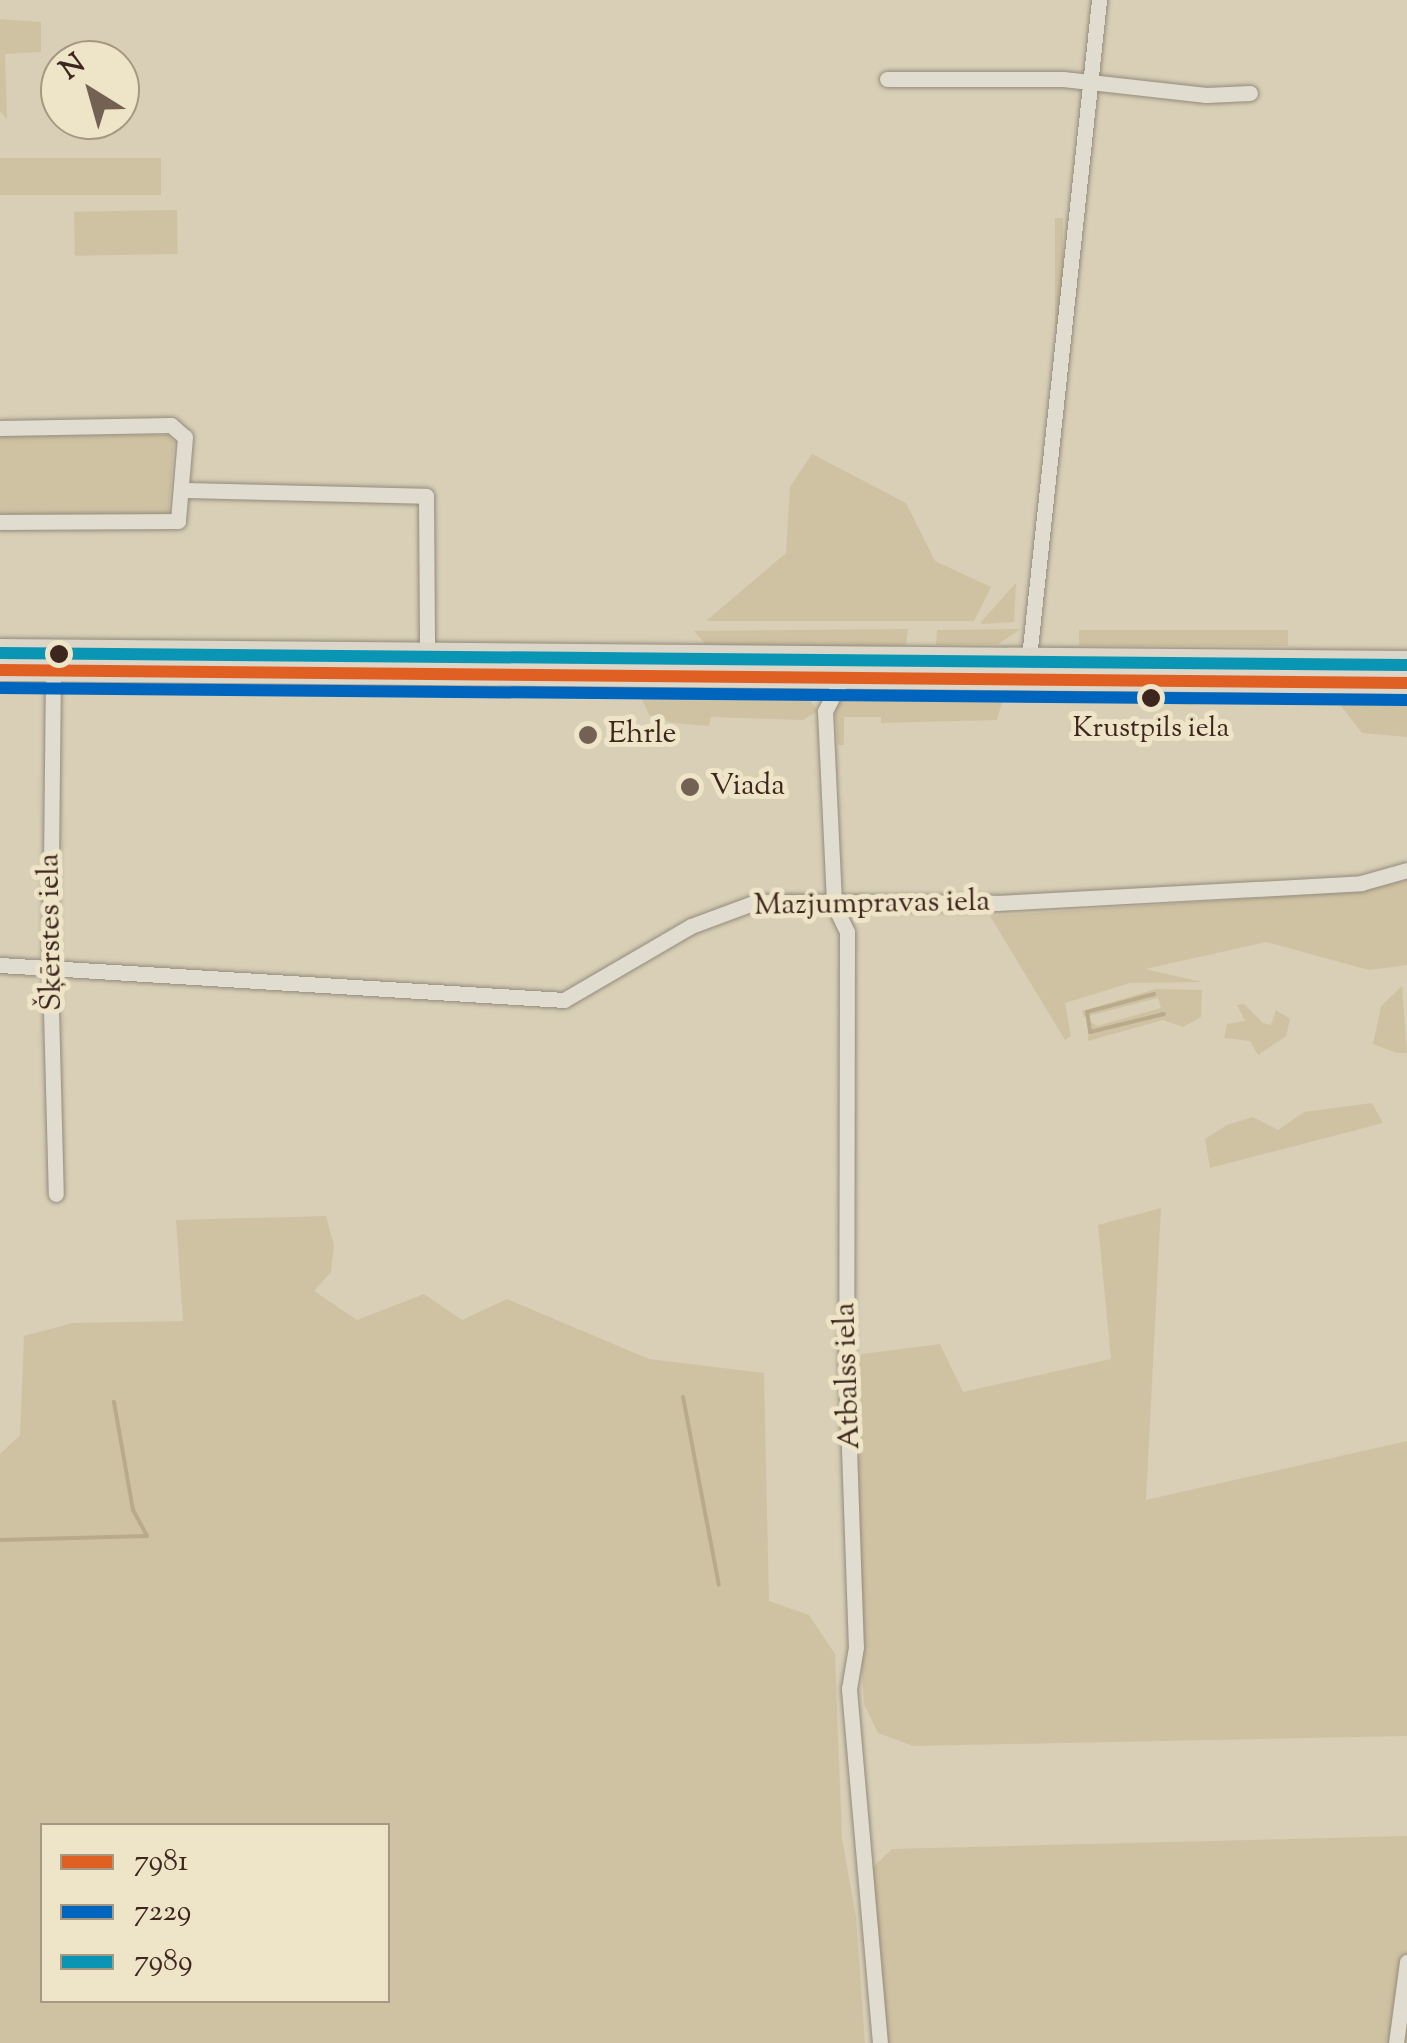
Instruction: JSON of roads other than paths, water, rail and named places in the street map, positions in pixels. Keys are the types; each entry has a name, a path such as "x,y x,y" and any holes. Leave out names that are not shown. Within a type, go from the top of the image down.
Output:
{"highway":[{"path":"0,650 1028,667 1407,683"},
{"path":"0,670 792,679 1028,667 1407,662"}],"street":[{"path":"1028,667 1099,0"},
{"path":"887,79 1250,92"},
{"path":"0,428 171,425 185,436 178,521 0,522"},
{"path":"182,490 426,496 427,655"},
{"name":"Šķērstes iela","path":"54,670 50,972 56,1194"},
{"path":"792,679 812,691 825,711 844,675"},
{"name":"Atbalss iela","path":"825,711 834,905 847,932 846,1363 856,1647 850,1690 880,2043"},
{"name":"Mazjumpravas iela","path":"0,964 50,972 564,1000 691,926 756,902 834,905 1361,883 1407,870"},
{"path":"1396,2043 1407,1962"}],"waterway":[{"path":"1154,994 1087,1012 1090,1032 1164,1014"},
{"path":"683,1397 719,1585"},
{"path":"0,1540 147,1536 133,1510 114,1402"}],"place":[{"name":"Krustpils iela","path":"1151,698"},
{"name":"Ehrle","path":"588,735"},
{"name":"Viada","path":"690,787"}]}
